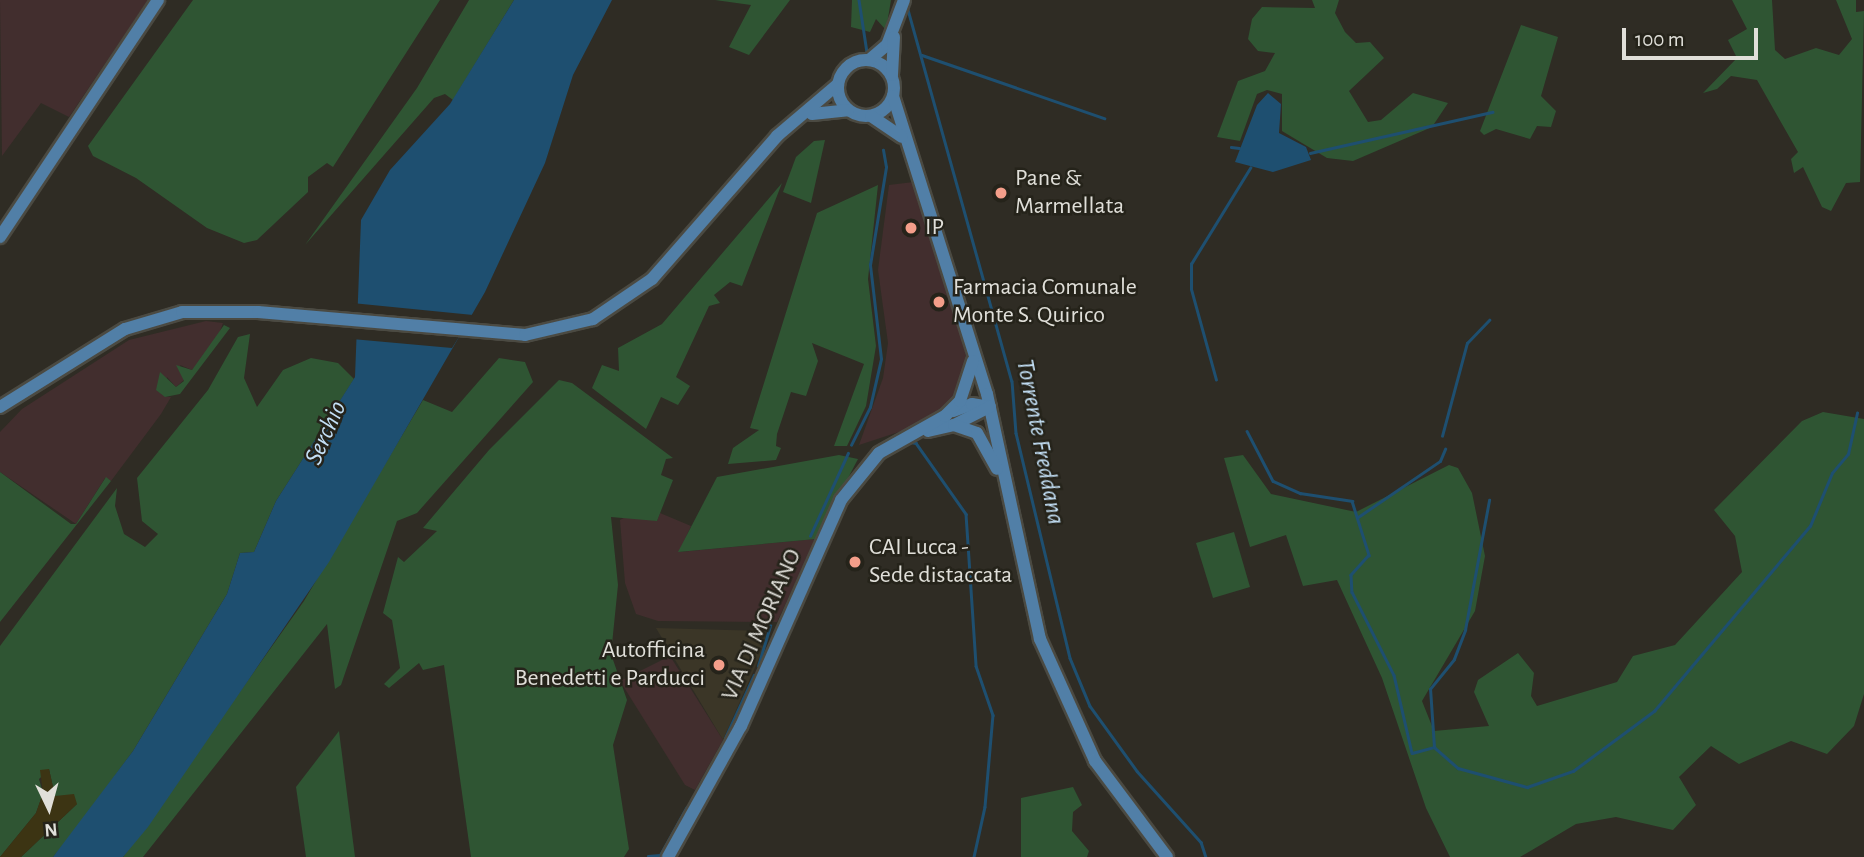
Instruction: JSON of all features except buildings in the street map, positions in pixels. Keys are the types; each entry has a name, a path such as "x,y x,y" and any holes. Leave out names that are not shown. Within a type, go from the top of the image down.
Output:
{"main road":[{"path":"0,237 158,0"},
{"path":"0,407 125,329 182,312 258,312 515,335 593,319 652,279 777,136 805,116 838,83 849,65 869,60 884,49 904,0"},
{"path":"895,26 893,96 990,407 1030,604 1061,691 1105,778 1167,857"},
{"path":"869,60 892,75"},
{"path":"838,83 848,110"},
{"path":"871,116 883,111 893,96"},
{"path":"805,116 848,110 871,116 907,143"},
{"name":"VIA DI MORIANO","path":"668,857 741,726 842,500 879,453 917,432 950,420 974,369 970,340"},
{"path":"990,407 965,405 950,420 985,440 1011,503"}],"shaded area":[{"path":"0,0 148,0 69,117 41,103 2,156"},
{"path":"922,181 968,363 961,390 944,410 920,425 859,445 883,378 888,343 878,270 889,185"},
{"path":"206,321 223,323 215,345 192,370 180,365 184,380 176,387 167,377 165,397 171,397 161,414 111,481 105,478 76,524 0,472 0,432 22,409 129,340"},
{"path":"660,513 691,526 679,552 816,539 777,622 658,621 636,614 625,583 620,520 629,515 657,521"},
{"path":"656,628 766,631 764,647 723,740"},
{"path":"670,656 723,740 695,790 685,785 620,681"}],"green space":[{"path":"193,0 440,0 333,167 327,163 308,177 308,192 257,240 244,243 207,228 136,178 93,156 88,146"},
{"path":"469,0 514,0 453,100 445,94 434,98 305,245 417,88"},
{"path":"715,0 790,0 749,55 729,47 751,5"},
{"path":"852,0 891,0 886,30 876,19 870,32 851,27"},
{"path":"1312,0 1339,0 1335,13 1345,32 1356,43 1370,42 1384,58 1349,91 1368,122 1381,120 1413,93 1448,103 1432,127 1353,161 1327,158 1282,131 1282,94 1267,90 1257,94 1240,141 1217,137 1238,81 1265,71 1275,53 1258,51 1248,39 1252,19 1262,7 1315,8"},
{"path":"1732,0 1772,0 1775,50 1785,59 1816,48 1839,55 1852,39 1836,0 1856,0 1856,12 1864,11 1860,182 1846,183 1831,211 1822,207 1803,167 1794,173 1791,159 1798,152 1757,80 1731,76 1717,89 1703,93 1737,58 1728,40 1747,29"},
{"path":"1521,25 1558,37 1541,96 1556,111 1551,127 1537,126 1530,139 1496,129 1484,135 1480,131"},
{"path":"825,140 811,203 783,192 796,157 814,141"},
{"path":"782,183 742,286 730,282 714,295 720,303 709,306 676,377 690,386 678,405 661,397 646,429 592,388 602,365 619,371 618,348 662,324"},
{"path":"878,185 868,279 876,346 866,406 847,446 834,446 864,364 812,343 818,361 806,396 791,392 777,434 776,446 781,448 776,460 728,464 733,448 759,430 750,428 817,213"},
{"path":"224,325 230,328 180,394 165,397 156,390 160,372 176,387 184,381 176,365 192,370"},
{"path":"250,334 244,378 257,407 283,370 311,358 338,363 354,379 276,501 254,552 240,553 227,594 133,751 69,838 53,857 21,857 77,804 55,796 49,769 39,779 43,793 36,813 0,857 0,646 117,488 115,506 124,534 145,547 158,534 142,521 137,478 208,390 238,337"},
{"path":"499,358 525,362 533,382 417,513 397,521 341,685 335,689 327,624 143,857 123,857 304,601 423,400 452,412"},
{"path":"559,380 572,383 673,458 666,459 661,475 673,480 657,521 611,517 618,585 611,654 627,700 613,745 629,849 624,857 471,857 444,665 423,670 419,663 389,688 384,684 400,668 392,620 383,613 398,557 404,562 437,531 423,528 489,450"},
{"path":"1823,412 1864,419 1864,694 1854,726 1827,754 1791,741 1739,764 1711,746 1679,777 1696,805 1673,830 1616,817 1576,824 1520,857 1450,857 1426,808 1382,678 1337,580 1303,586 1286,535 1250,547 1224,458 1243,455 1271,494 1356,512 1449,465 1458,468 1472,493 1485,556 1475,611 1422,701 1434,731 1489,726 1474,692 1478,680 1518,653 1534,673 1531,696 1537,706 1617,682 1633,656 1675,645 1742,572 1735,536 1714,510 1802,421"},
{"path":"839,455 858,459 816,539 678,552 717,477"},
{"path":"0,472 71,524 76,524 106,477 111,481 0,622"},
{"path":"1234,532 1250,587 1213,598 1196,543"},
{"path":"339,731 355,857 306,857 296,787"},
{"path":"1073,787 1082,805 1073,812 1072,831 1089,851 1087,857 1021,857 1021,798"}],"sand":[{"path":"49,769 55,796 74,794 77,804 21,857 0,857 36,813 43,793 40,770"}],"water":[{"name":"Serchio","path":"514,0 612,0 573,75 545,163 485,292 329,562 148,827 123,857 53,857 133,751 227,594 240,553 254,552 276,501 355,377 361,220 390,170 450,104"},
{"path":"1268,93 1281,104 1279,133 1306,147 1311,160 1273,172 1235,162 1257,105"}],"pier":[{"path":"352,303 473,315 452,348 352,339"}],"waterway":[{"path":"859,0 867,52"},
{"name":"Torrente Freddana","path":"907,6 1012,381 1016,433 1070,658 1090,706 1137,771 1201,842 1206,857"},
{"path":"922,55 1104,118"},
{"path":"1310,153 1492,112"},
{"path":"1231,147 1239,148"},
{"path":"851,445 870,407 881,359 870,265 886,167 883,150"},
{"path":"1216,380 1191,289 1191,264 1250,168"},
{"path":"1442,436 1467,343 1489,320"},
{"path":"1434,747 1458,768 1527,787 1573,771 1654,711 1810,526 1832,473 1848,454 1857,413"},
{"path":"1247,431 1273,481 1300,493 1352,501 1369,555 1351,575 1352,592 1394,675 1412,753 1434,747"},
{"path":"910,442 916,443 966,514 976,666 993,715 985,807 974,857"},
{"path":"1358,517 1440,461 1445,449"},
{"path":"810,536 848,453"},
{"path":"1434,747 1430,689 1454,659 1465,630 1489,500"},
{"path":"758,666 770,626"},
{"path":"725,738 754,675"},
{"path":"648,856 660,855 686,808"}],"place":[{"name":"Pane & Marmellata","path":"1001,193"},
{"name":"IP","path":"911,228"},
{"name":"Farmacia Comunale Monte S. Quirico","path":"939,302"},
{"name":"CAI Lucca - Sede distaccata","path":"855,562"},
{"name":"Autofficina Benedetti e Parducci","path":"719,665"}]}
